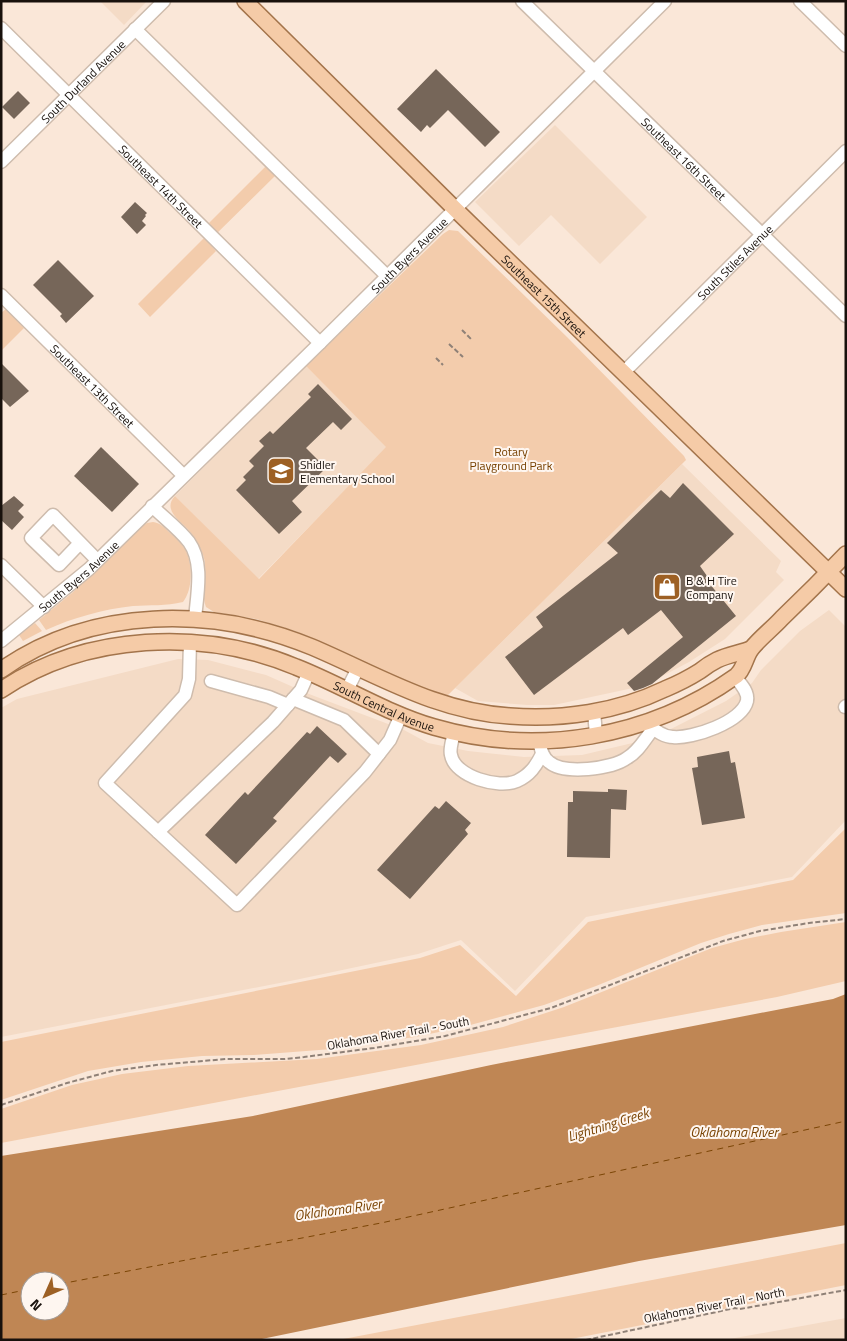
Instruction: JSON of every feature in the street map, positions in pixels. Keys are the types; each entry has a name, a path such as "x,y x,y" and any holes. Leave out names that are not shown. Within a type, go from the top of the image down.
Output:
{"main road":[{"name":"Southeast 15th Street","path":"245,1 456,210 846,589"},
{"name":"South Central Avenue","path":"1,690 44,668 85,653 128,644 190,642 255,652 309,672 401,715 433,727 541,748 596,735 649,726 740,673 751,650 846,554"},
{"name":"South Central Avenue","path":"1,670 44,645 88,628 133,620 195,618 223,621 272,632 313,648 413,694 469,711 528,717 567,716 627,704 682,681 716,660 751,650"}],"street":[{"name":"South Durland Avenue","path":"1,162 164,1"},
{"name":"Southeast 16th Street","path":"522,1 846,316"},
{"name":"South Byers Avenue","path":"1,642 97,560 456,210 665,1"},
{"path":"800,1 846,46"},
{"name":"Southeast 14th Street","path":"1,28 320,343"},
{"path":"135,29 387,276"},
{"name":"South Stiles Avenue","path":"624,372 846,151"},
{"name":"Southeast 13th Street","path":"1,295 183,476"},
{"path":"152,506 183,535 194,550 197,567 195,618"},
{"path":"80,543 97,560"},
{"path":"1,565 44,607"},
{"path":"190,642 189,679 185,695 105,783 236,905 366,772 390,740 401,715"},
{"path":"347,690 358,668"},
{"path":"158,832 273,722 300,690 309,672"},
{"path":"541,748 549,762 559,768 577,769 613,765 628,758 638,748 649,726 671,738 692,736 715,727 742,709 747,701 746,692 735,676"},
{"path":"211,680 290,702 344,720 379,754"},
{"path":"594,711 596,735"},
{"path":"454,732 450,754 452,758 469,777 481,780 500,783 515,782 534,770 541,748"}],"path":[{"path":"462,330 471,339"},
{"path":"449,344 463,357"},
{"path":"436,358 443,365"},
{"name":"Oklahoma River Trail - South","path":"1,1105 92,1075 121,1070 226,1059 295,1058 368,1049 445,1036 551,1008 724,941 760,931 846,920"},
{"name":"Oklahoma River Trail - North","path":"586,1340 736,1308 740,1309 846,1290"}],"shaded area":[{"path":"100,1 147,1 124,25"},
{"path":"555,125 647,217 600,264 551,215 519,246 475,202"},
{"name":"Shidler Elementary School","path":"306,366 387,447 258,579 175,496"},
{"name":"B & H Tire Company","path":"682,464 781,561 776,572 784,580 725,639 689,662 657,679 633,688 554,705 478,701 455,688"},
{"path":"829,610 846,627 846,820 792,877 586,917 515,991 461,940 418,954 295,980 1,1037 1,708 17,699 178,659 208,660 266,675 309,694 404,730 428,743 468,751 524,757 582,755 641,741 667,731 726,701 752,683 761,670 800,631"},
{"path":"846,1318 846,1340 724,1340"}],"green space":[{"path":"268,164 278,173 208,242 216,251 150,317 138,304 213,229 209,223"},
{"name":"Rotary Playground Park","path":"449,230 458,231 567,337 686,460 446,697 396,678 333,647 295,631 256,619 214,612 206,607 204,600 204,557 195,539 175,516 170,507 171,501 175,496 259,579 386,447 306,366"},
{"path":"6,309 24,328 1,351 1,313"},
{"path":"147,523 158,523 173,536 188,555 191,576 189,591 183,602 111,609 77,618 46,630 39,620 72,593 140,528"},
{"path":"35,623 42,631 23,641 19,635"},
{"path":"846,828 846,913 762,925 729,934 701,943 544,1005 463,1027 415,1037 332,1049 254,1055 202,1056 141,1062 88,1071 1,1100 1,1042 420,958 460,945 516,996 588,922 793,880"},
{"path":"846,922 846,981 777,997 1,1143 1,1109 72,1085 122,1074 188,1066 317,1059 421,1045 503,1027 564,1007 712,948 781,932"},
{"path":"846,1243 846,1285 566,1340 338,1340"}],"water":[{"name":"Oklahoma River","path":"846,994 846,1225 639,1261 257,1340 1,1340 1,1156 253,1116 491,1065 833,999"}],"building":[{"path":"436,69 500,132 485,147 448,110 430,128 427,125 421,132 397,109"},
{"path":"18,91 30,103 14,119 2,107"},
{"path":"135,202 147,213 142,221 146,225 137,234 121,217"},
{"path":"58,260 94,296 66,323 60,316 62,314 33,285"},
{"path":"1,363 29,391 10,407 1,398"},
{"path":"318,384 352,419 341,430 333,422 306,448 326,468 292,501 302,512 279,534 236,490 246,480 243,477 254,466 249,461 264,446 259,441 270,431 273,434 311,397 308,394"},
{"path":"101,447 139,484 112,512 74,476"},
{"path":"683,483 734,534 700,566 707,576 705,578 736,616 652,684 643,688 634,691 627,683 683,637 661,610 628,635 623,628 534,695 505,657 543,627 536,617 618,553 607,543 661,490 670,498"},
{"path":"14,496 24,505 18,511 24,517 12,530 1,520 1,506"},
{"path":"317,726 347,754 338,763 330,756 273,818 277,821 236,864 205,835 245,792 248,795 307,732 310,734"},
{"path":"729,751 731,763 735,762 745,818 702,825 692,768 698,767 697,757"},
{"path":"608,789 627,790 626,810 611,809 610,858 567,857 568,802 573,802 573,791 608,792"},
{"path":"446,801 471,823 465,830 468,834 410,899 377,870 435,806 439,809"}],"ferry route":[{"path":"70,1282 381,1223 846,1121"},
{"path":"1,1295 20,1291"}],"place":[{"name":"Shidler Elementary School","path":"281,471"},
{"name":"B & H Tire Company","path":"667,587"}],"water label":[{"name":"Lightning Creek","path":"608,1124"}]}
